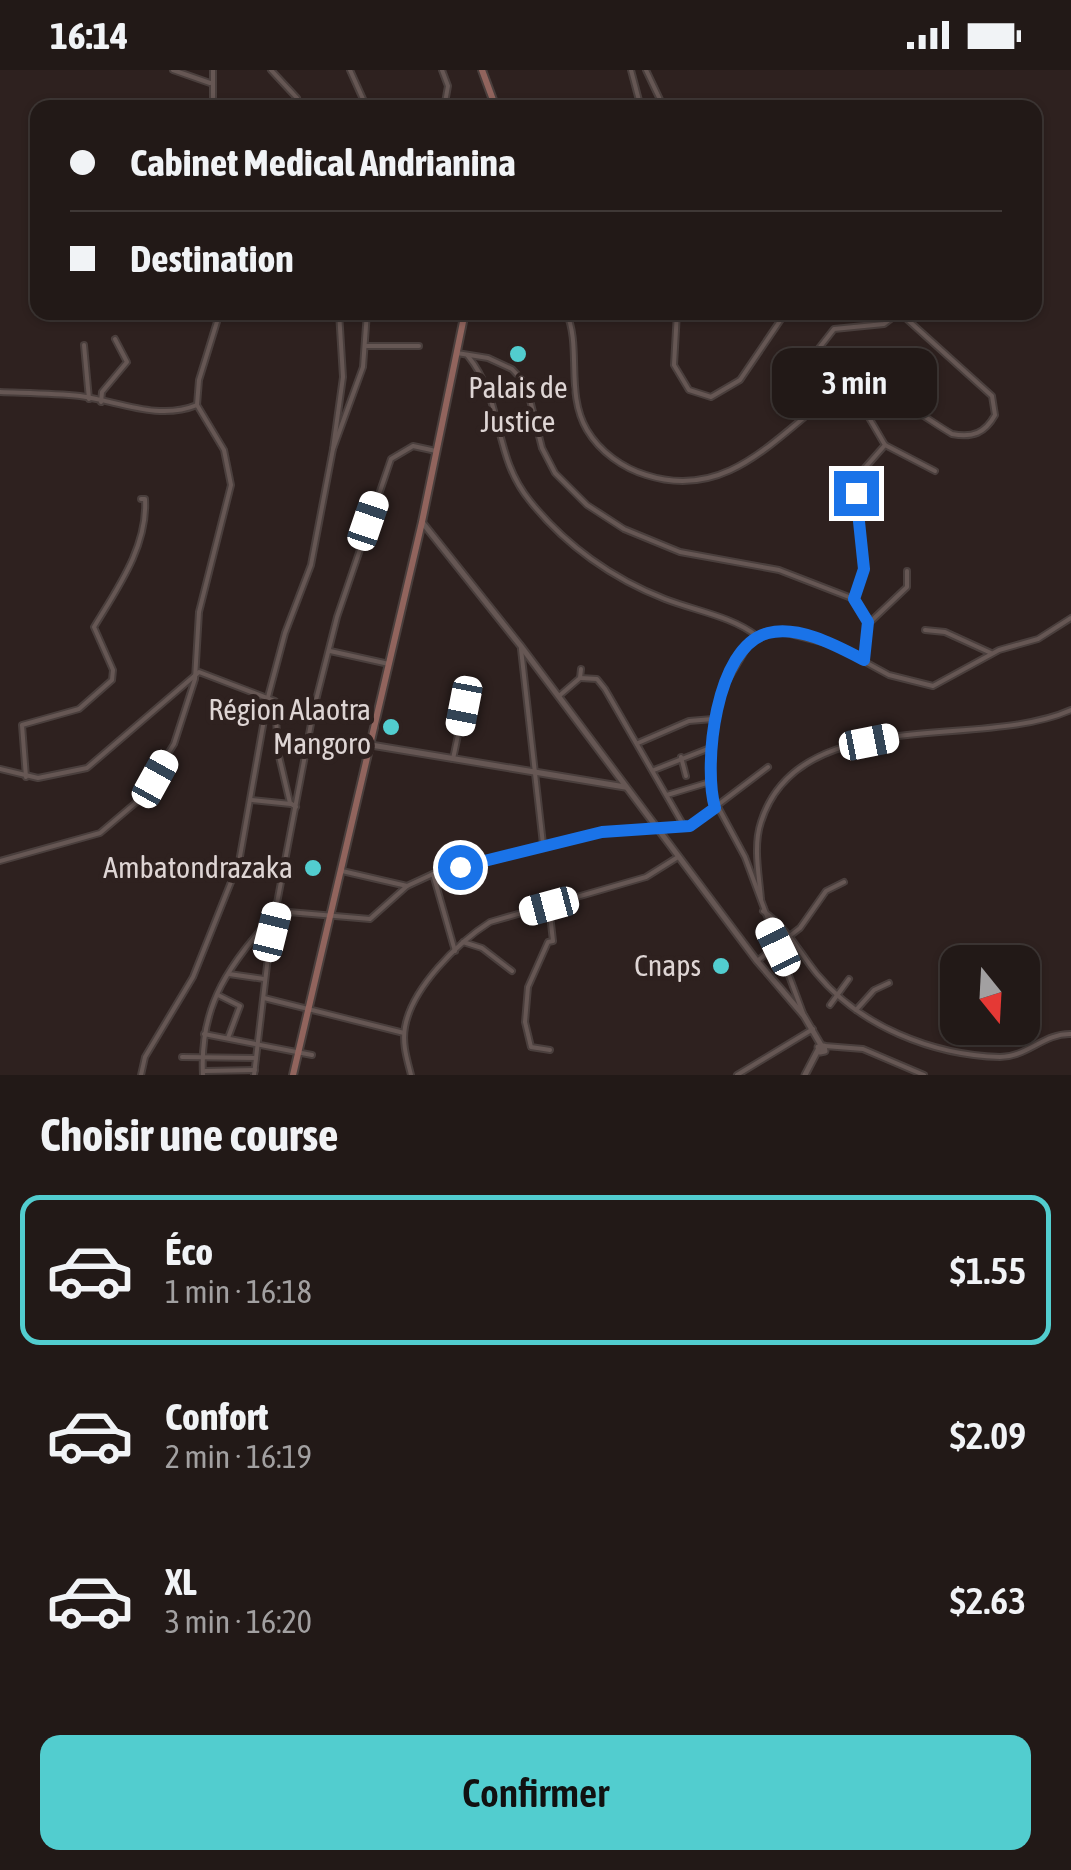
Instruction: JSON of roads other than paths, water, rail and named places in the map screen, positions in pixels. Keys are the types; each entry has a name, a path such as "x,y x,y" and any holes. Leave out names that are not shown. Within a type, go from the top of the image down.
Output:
{"main road":[{"path":"482,70 493,100"},
{"path":"293,1075 422,522 463,320"}],"street":[{"path":"173,70 210,83"},
{"path":"212,100 213,70"},
{"path":"271,70 298,98"},
{"path":"350,70 363,100"},
{"path":"442,70 448,86 445,100"},
{"path":"632,70 639,100"},
{"path":"646,70 660,100"},
{"path":"0,861 100,832 139,800 174,744 194,674 198,612 231,485 224,450 197,406 198,380 217,320"},
{"path":"141,1075 145,1058 193,978 239,862 268,697 285,633 311,565 334,449 342,377 339,320"},
{"path":"334,449 358,383 367,320"},
{"path":"568,320 579,413 603,451 638,473 665,481 700,482 750,462 834,392 854,387 872,388 952,434 976,434 990,424 995,406 984,387 908,320"},
{"path":"677,320 674,365 689,390 712,397 740,380 781,320"},
{"path":"802,370 834,329 884,324 890,320"},
{"path":"101,402 102,392 128,362 115,339"},
{"path":"84,345 89,398"},
{"path":"365,346 419,346"},
{"path":"457,352 512,369 526,384 542,448 555,473 587,506 624,529 680,552 779,570 854,599 868,624 864,660"},
{"path":"468,355 491,389 503,455 526,497 567,540 642,588 724,618 757,636 796,633 864,660 889,675 933,686 992,653 1038,639 1071,618"},
{"path":"858,360 854,387 885,445 935,471"},
{"path":"0,392 89,398 170,412 197,406"},
{"path":"854,599 864,569 856,478 885,445"},
{"path":"276,911 216,995 203,1034 203,1073 254,1072 264,979 276,911 294,805 328,650 390,459 413,446 436,451"},
{"path":"26,777 22,725 79,709 112,680 108,658 94,628 134,558 146,511 145,499 141,499"},
{"path":"422,522 520,644 757,962 804,1016 818,1037 821,1050"},
{"path":"868,624 907,587 908,571"},
{"path":"925,630 945,632 992,653"},
{"path":"757,636 727,681 714,719 710,782 715,808 734,830 804,1016"},
{"path":"520,644 543,845"},
{"path":"328,650 389,664"},
{"path":"559,696 580,678 581,669"},
{"path":"194,674 275,701 278,752 294,805"},
{"path":"0,769 26,777 87,768 194,674"},
{"path":"580,678 597,680 684,826"},
{"path":"453,758 464,706"},
{"path":"761,902 757,849 761,823 780,785 800,768 844,746 1024,722 1071,710"},
{"path":"638,743 690,721 714,719"},
{"path":"371,745 626,786"},
{"path":"653,770 710,748"},
{"path":"681,758 686,776"},
{"path":"276,911 370,918 408,886 433,874 602,832 684,826 715,808 768,767"},
{"path":"667,795 710,782"},
{"path":"252,800 294,805"},
{"path":"411,1075 404,1033 415,1002 464,942 490,922 646,876 678,858"},
{"path":"342,871 408,886"},
{"path":"433,874 455,951"},
{"path":"757,962 791,936 826,891 844,882"},
{"path":"549,906 553,941 548,942 534,970 525,1022 531,1047 550,1050"},
{"path":"763,910 791,936 814,970 838,995 872,1022 911,1038 976,1056 1012,1056 1052,1035 1071,1034"},
{"path":"464,942 482,948 512,971"},
{"path":"228,974 264,979"},
{"path":"830,1005 849,978"},
{"path":"856,1010 874,990 888,983"},
{"path":"216,995 239,1002 228,1038"},
{"path":"262,998 404,1033"},
{"path":"737,1075 812,1029"},
{"path":"203,1034 312,1055"},
{"path":"805,1075 821,1050 836,1046 863,1050 924,1075"},
{"path":"182,1058 256,1058"}],"place":[{"name":"Palais de Justice","path":"518,354"},
{"name":"Région Alaotra Mangoro","path":"391,727"},
{"name":"Ambatondrazaka","path":"313,868"},
{"name":"Cnaps","path":"721,966"}]}
